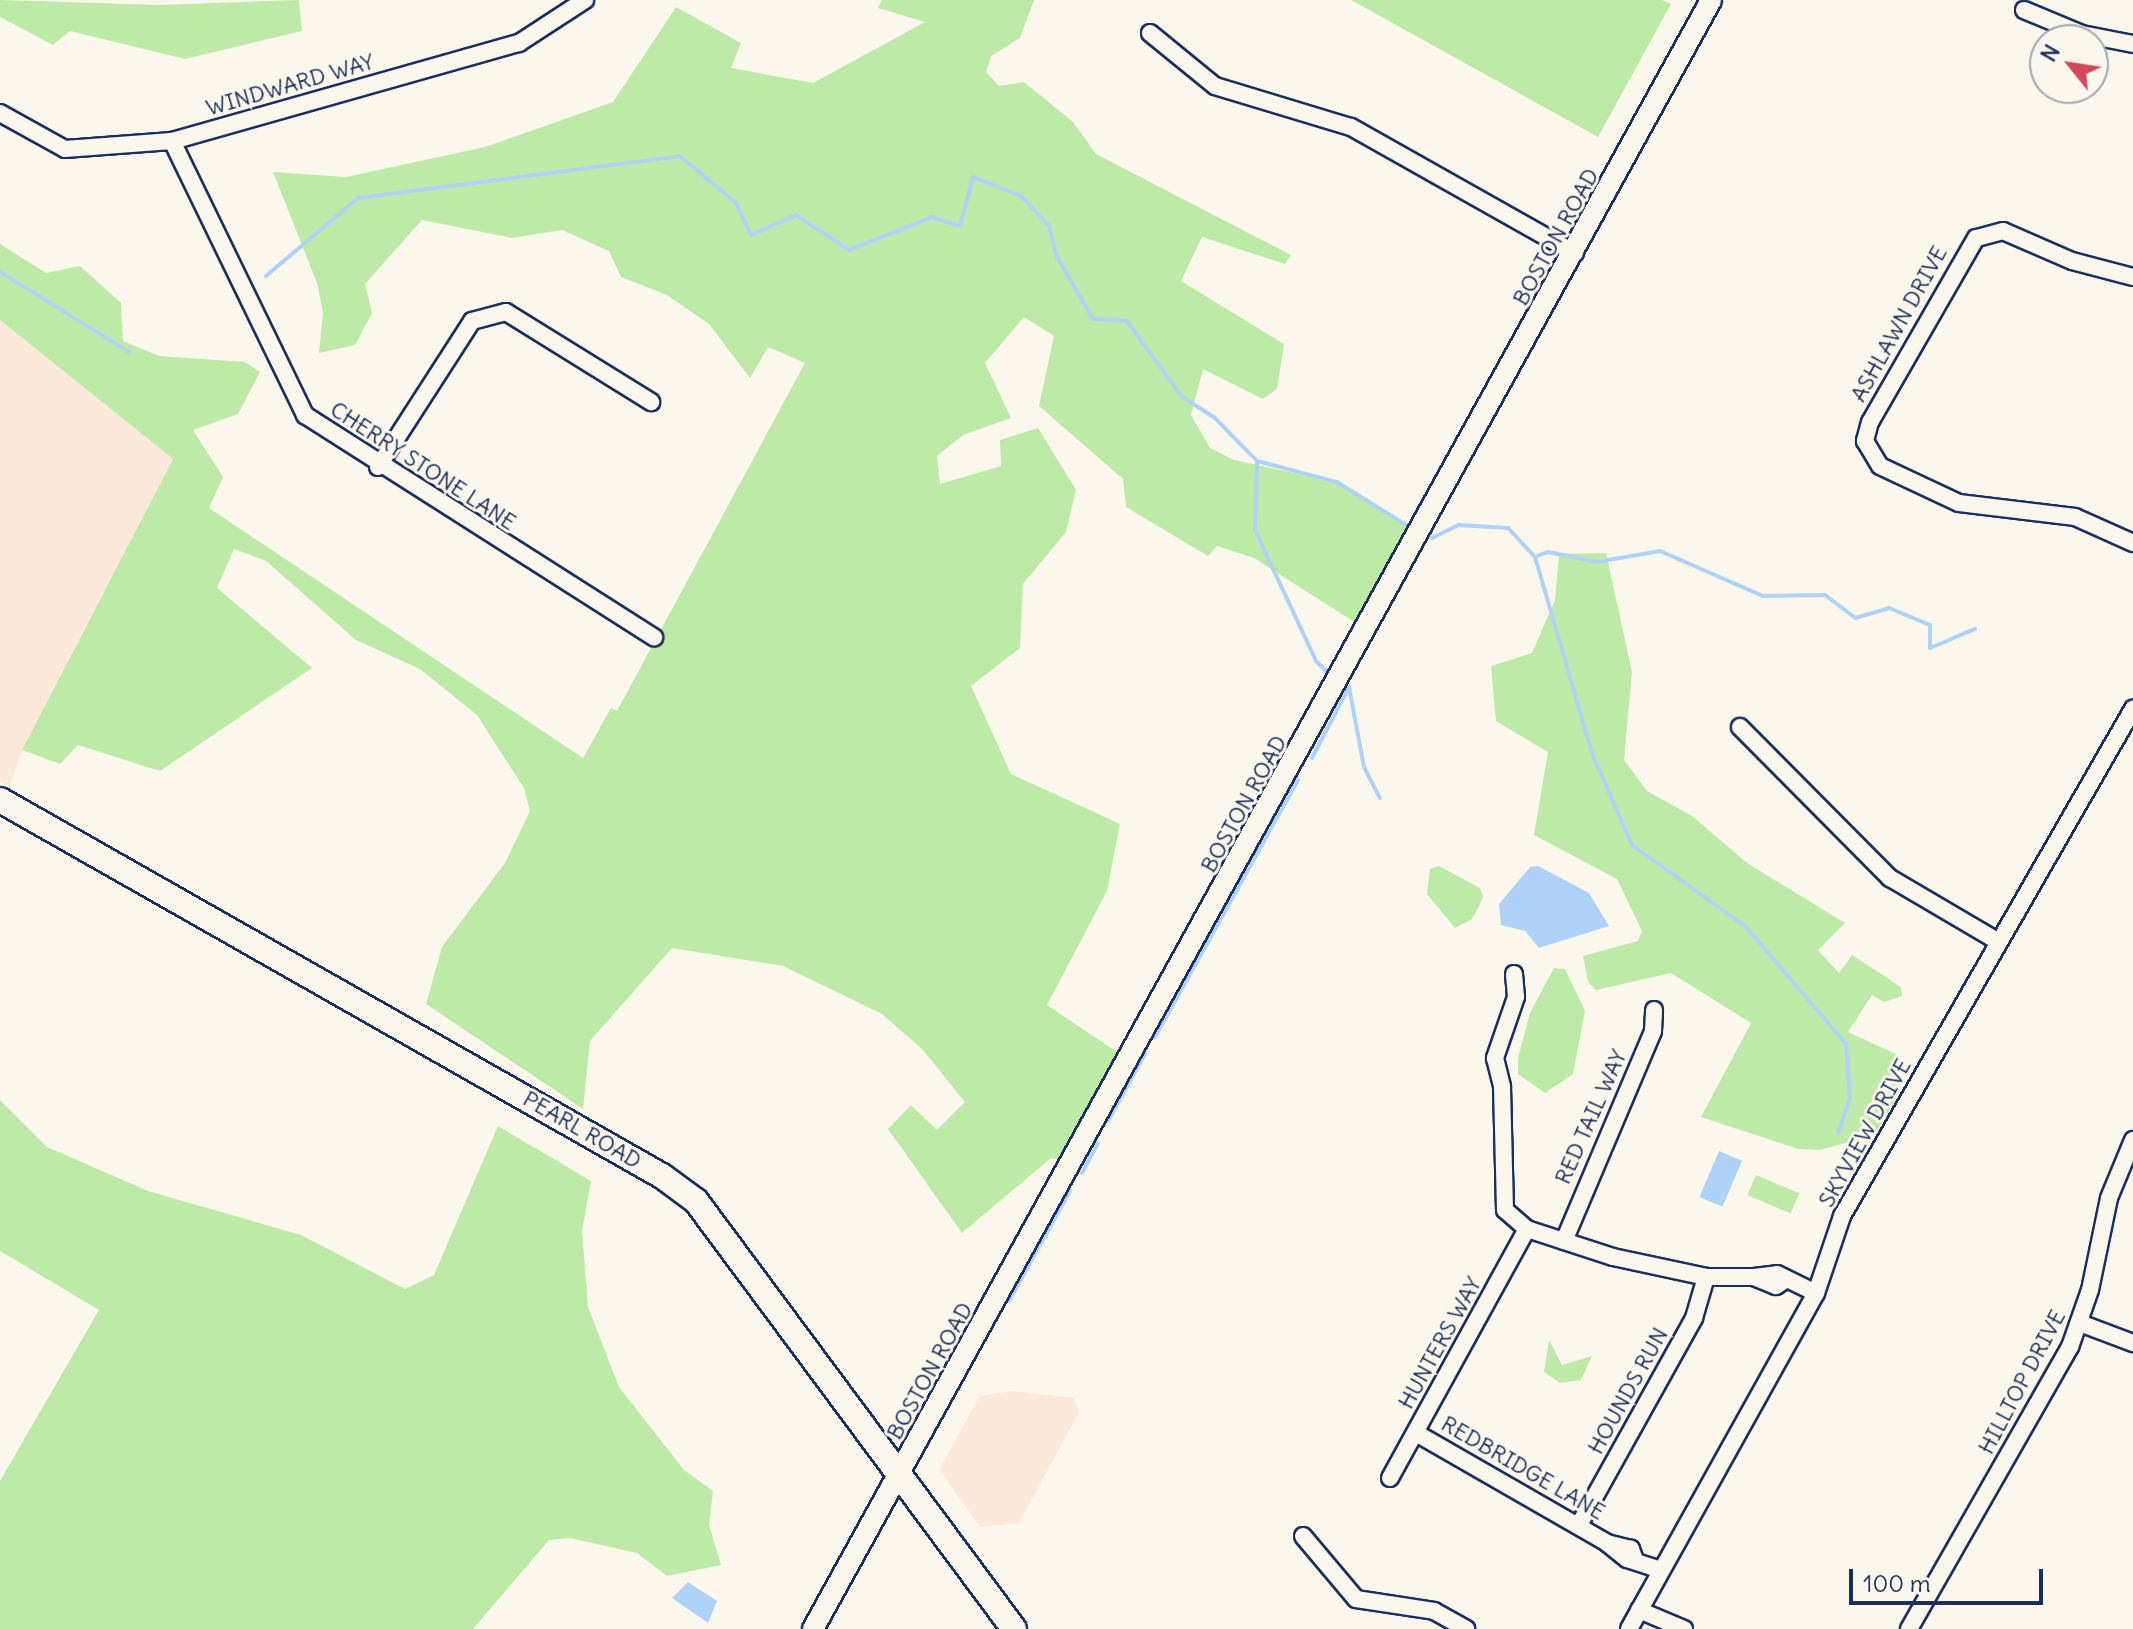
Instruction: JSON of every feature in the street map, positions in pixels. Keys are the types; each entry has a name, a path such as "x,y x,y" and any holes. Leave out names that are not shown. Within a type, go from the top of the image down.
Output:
{"main road":[{"name":"PEARL ROAD","path":"0,800 685,1192 715,1220 902,1471 1014,1629"}],"street":[{"name":"WINDWARD WAY","path":"0,113 65,149 172,141 519,43 585,0"},
{"name":"BOSTON ROAD","path":"813,1629 1575,253 1711,0"},
{"path":"2024,10 2082,34 2133,44"},
{"path":"1150,33 1215,86 1351,127 1575,253"},
{"name":"CHERRY STONE LANE","path":"172,141 305,415 378,467 654,637"},
{"name":"ASHLAWN DRIVE","path":"2133,277 1991,232 1969,245 1870,422 1867,451 1880,466 1959,503 2075,517 2133,543"},
{"path":"378,467 472,321 506,312 651,402"},
{"name":"SKYVIEW DRIVE","path":"1629,1629 1816,1293 1842,1216 2133,709"},
{"path":"1740,727 1890,878 1999,942"},
{"path":"1514,974 1516,997 1495,1058 1503,1105 1500,1197 1505,1210 1527,1229 1564,1241 1706,1277 1754,1277 1764,1272 1816,1293"},
{"name":"RED TAIL WAY","path":"1564,1241 1646,1048 1654,1010"},
{"name":"HILLTOP DRIVE","path":"1909,1629 2080,1323 2109,1198 2133,1140"},
{"name":"HUNTERS WAY","path":"1390,1478 1527,1229"},
{"name":"HOUNDS RUN","path":"1580,1523 1694,1318 1706,1277"},
{"path":"2080,1323 2133,1343"},
{"name":"REDBRIDGE LANE","path":"1416,1433 1580,1523 1607,1543 1610,1550 1661,1570"},
{"path":"1303,1536 1356,1599 1434,1611 1466,1629"},
{"path":"1639,1610 1684,1629"}],"shaded area":[{"path":"0,320 173,459 22,750 9,787 0,782"},
{"path":"1011,1391 1074,1398 1079,1412 1019,1523 980,1527 939,1469 980,1396"}],"green space":[{"path":"0,0 159,5 299,0 302,31 185,59 70,31 53,45 0,17"},
{"path":"882,0 1034,0 1020,38 991,56 986,72 999,86 1024,82 1073,122 1096,154 1291,255 1285,264 1202,237 1181,281 1284,344 1277,389 1263,399 1203,369 1191,415 1210,448 1234,460 1337,482 1413,529 1356,623 1254,558 1217,546 1208,556 1126,507 1123,479 1039,406 1054,336 1024,317 985,363 1011,418 963,435 937,456 940,484 1001,466 1000,440 1038,428 1076,490 1066,532 1023,584 1020,648 971,686 1011,774 1120,824 1107,891 1047,1005 1123,1056 1065,1161 1051,1158 962,1233 888,1129 911,1105 937,1130 965,1102 923,1050 882,1014 783,966 672,948 590,1041 583,1109 426,1004 442,947 505,863 530,811 524,788 477,715 420,669 356,640 266,561 234,549 217,588 312,668 160,771 78,745 60,764 22,750 173,459 0,320 0,244 46,273 80,266 121,303 123,341 159,356 245,362 260,372 238,414 193,430 223,477 209,508 583,758 611,708 617,711 805,363 768,347 750,378 709,324 667,295 621,277 609,251 562,230 512,238 422,220 365,284 372,313 355,345 319,353 323,312 317,283 273,172 346,177 485,147 613,102 676,7 741,43 731,68 813,83 925,22 878,8"},
{"path":"1351,0 1662,0 1671,4 1598,137"},
{"path":"1606,553 1632,672 1624,760 1647,791 1692,816 1747,863 1845,923 1818,950 1839,973 1852,955 1901,987 1902,996 1884,1002 1872,995 1848,1032 1896,1054 1895,1102 1874,1135 1820,1150 1798,1149 1701,1117 1751,1023 1671,973 1596,990 1588,982 1583,956 1638,941 1642,931 1617,879 1534,835 1548,752 1496,721 1491,666 1532,653 1555,600 1559,554"},
{"path":"1439,866 1480,888 1483,898 1472,919 1455,928 1427,894 1430,869"},
{"path":"1554,968 1565,969 1585,1011 1573,1074 1545,1093 1518,1074 1518,1058 1530,1013"},
{"path":"0,1100 47,1147 148,1191 301,1235 405,1289 434,1275 498,1126 591,1181 582,1231 588,1307 619,1387 684,1470 713,1491 709,1525 721,1565 667,1576 637,1553 570,1538 549,1540 473,1629 0,1629 0,1481 99,1310 0,1251"},
{"path":"1756,1175 1799,1193 1791,1214 1747,1195"},
{"path":"1549,1340 1562,1365 1592,1356 1581,1380 1560,1383 1544,1372"}],"water":[{"path":"1538,866 1589,893 1609,926 1539,948 1525,931 1501,925 1499,904 1530,867"},
{"path":"1719,1151 1742,1161 1722,1207 1699,1197"},
{"path":"688,1582 717,1601 708,1623 672,1598"}],"waterway":[{"path":"266,276 358,198 680,156 736,203 751,235 796,215 849,250 932,217 960,226 973,177 1021,196 1049,226 1057,257 1093,319 1127,321 1181,396 1215,418 1257,461 1337,482 1411,528"},
{"path":"0,272 129,352"},
{"path":"1257,462 1255,530 1316,661 1331,676"},
{"path":"1432,538 1459,525 1508,528 1535,557 1593,756 1632,845 1746,927 1846,1044 1850,1098 1838,1133"},
{"path":"1535,557 1548,552 1597,562 1660,551 1763,596 1825,595 1855,618 1889,608 1930,625 1930,648 1975,629"},
{"path":"1349,687 1364,767 1380,798"},
{"path":"1312,758 1349,687"},
{"path":"1155,1037 1298,780"},
{"path":"1108,1121 1145,1054"},
{"path":"1082,1173 1098,1143"},
{"path":"1009,1301 1070,1191"}]}
